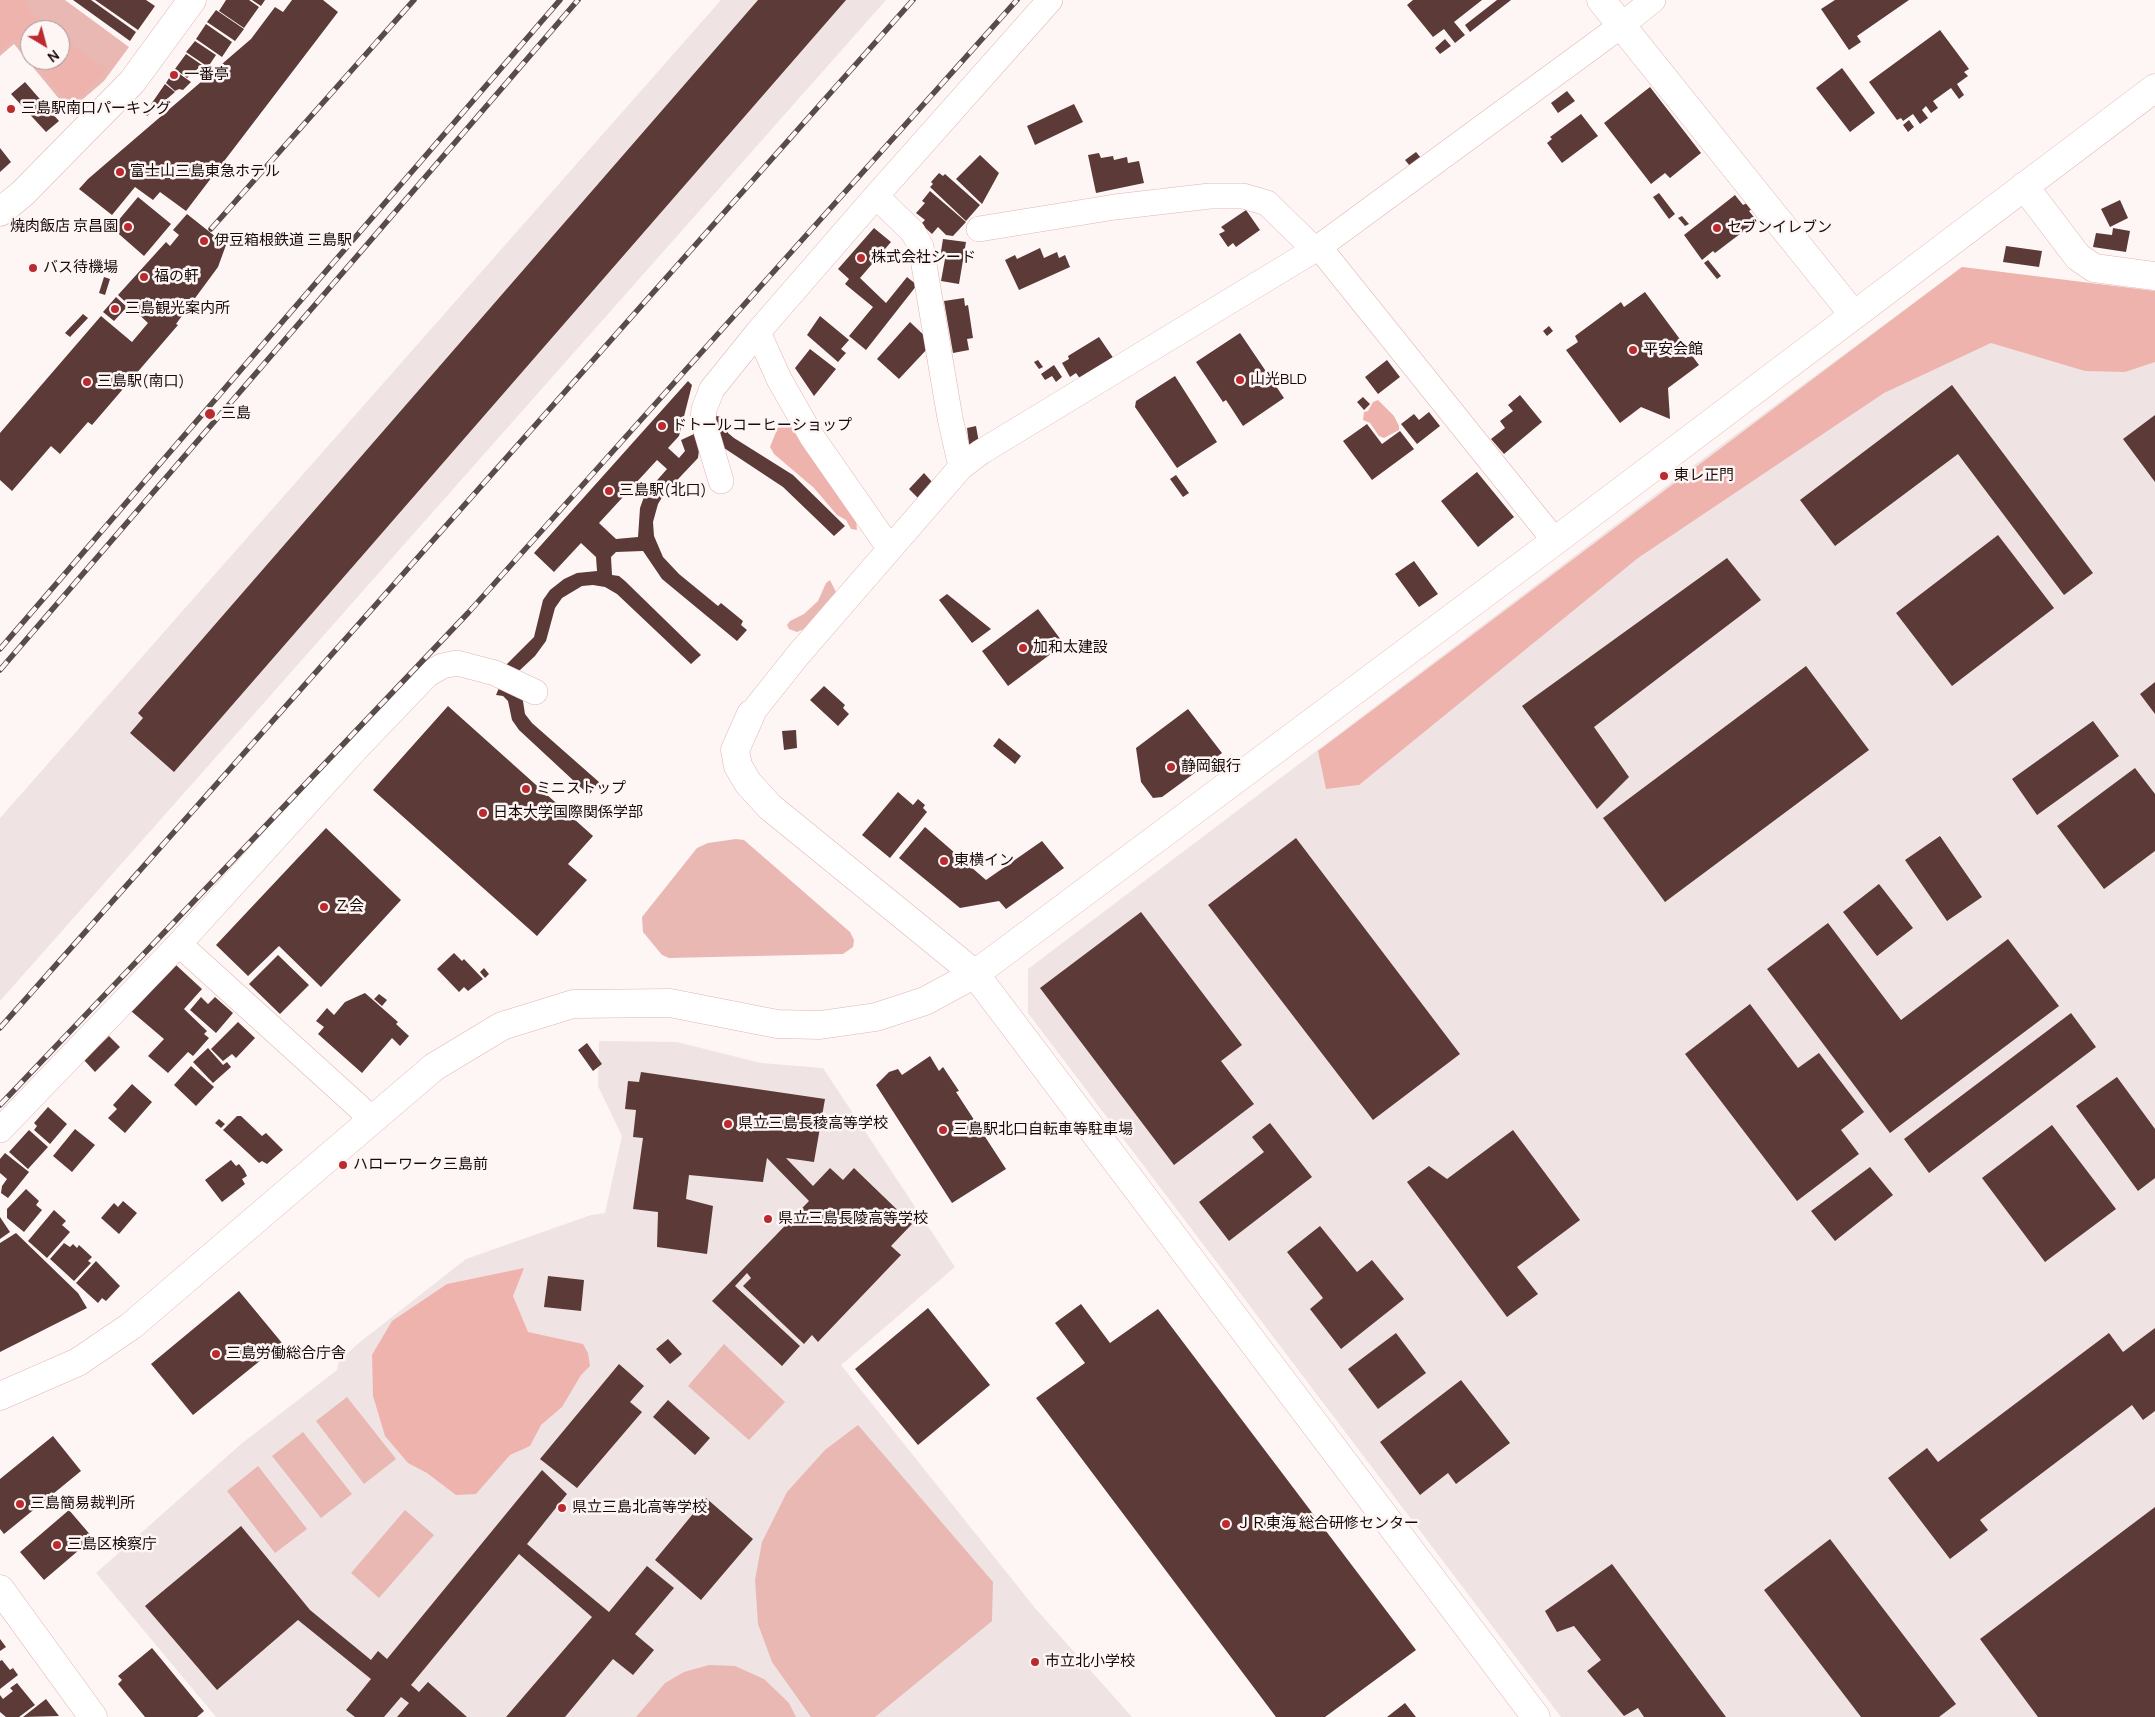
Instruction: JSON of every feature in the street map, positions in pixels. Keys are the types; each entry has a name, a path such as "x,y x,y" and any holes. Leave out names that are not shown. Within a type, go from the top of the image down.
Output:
{"street":[{"path":"0,212 23,193 132,82 192,0"},
{"path":"721,481 703,420 704,408 712,389 758,332 876,196 1050,0"},
{"path":"1601,0 1853,314"},
{"path":"1536,1717 975,974 770,807 748,783 738,766 735,750 750,714 771,687 961,466 981,452 1317,249 1622,25 1653,0"},
{"path":"0,1396 78,1362 131,1326 371,1118 434,1067 502,1026 573,1004 670,1003 777,1024 820,1025 876,1017 925,1001 975,974 1555,541 1853,314 2155,88"},
{"path":"2024,186 2078,256 2094,268 2155,276"},
{"path":"876,196 914,232 921,248 950,418 961,466"},
{"path":"979,229 1115,207 1210,196 1243,196 1267,203 1317,249 1555,541"},
{"path":"758,332 779,379 812,437 890,549"},
{"path":"0,1130 179,944 358,747 427,675 442,666 457,664 495,674 535,692"},
{"path":"179,944 371,1118"},
{"path":"0,1589 93,1717"}],"shaded area":[{"path":"0,0 65,0 129,47 104,81 69,111 35,70 70,70 70,20 20,20 20,51 14,44 0,56"},
{"path":"0,0 25,0 30,12 40,20 20,20 20,44 15,38 0,51"},
{"path":"721,0 886,0 0,1001 0,818"},
{"path":"70,39 75,48 106,68 106,72 70,107 41,70 70,70"},
{"path":"1962,267 2155,292 2155,1717 1561,1717 1028,1013 1028,969 1701,460"},
{"path":"1962,267 2155,291 2155,362 2125,372 2085,371 1991,343 1884,393 1638,558 1359,785 1326,789 1318,751"},
{"path":"1378,400 1394,416 1399,426 1399,430 1384,438 1379,436 1370,423 1363,420 1364,412 1368,411 1373,402"},
{"path":"791,422 856,519 857,530 851,529 846,520 837,515 814,488 774,454 770,447 778,427"},
{"path":"830,580 836,592 832,599 804,629 797,632 789,629 787,625 790,621 804,614 818,601 826,583"},
{"path":"736,839 744,840 850,932 854,940 853,947 843,954 669,958 662,955 643,932 642,917 697,848 708,843"},
{"name":"県立三島北高等学校","path":"599,1041 677,1042 761,1063 823,1068 955,1267 841,1365 1035,1608 1132,1717 216,1717 96,1573 241,1444 337,1370 339,1361 360,1342 466,1259 591,1215 605,1213 622,1136 598,1086"},
{"path":"524,1268 513,1296 528,1332 583,1344 588,1353 590,1366 581,1375 562,1407 541,1425 530,1446 510,1455 476,1494 456,1495 427,1473 408,1463 385,1436 373,1396 372,1355 392,1321 447,1284"},
{"path":"724,1344 785,1402 749,1440 688,1386"},
{"path":"347,1397 396,1459 364,1484 316,1421"},
{"path":"858,1425 993,1582 992,1621 875,1717 811,1717 772,1662 758,1624 755,1580 762,1542 787,1492 825,1450"},
{"path":"303,1432 352,1494 321,1518 272,1456"},
{"path":"258,1466 307,1529 275,1553 227,1491"},
{"path":"405,1510 434,1535 379,1598 351,1573"},
{"path":"709,1665 735,1666 764,1679 789,1703 796,1717 636,1717 665,1683 684,1672"}],"building":[{"path":"73,0 91,0 136,32 130,41"},
{"path":"95,0 146,0 155,6 138,30"},
{"path":"226,0 249,0 259,7 244,28 219,11"},
{"path":"252,0 265,0 261,6"},
{"path":"292,0 323,0 338,12 186,211 160,192 153,200 135,187 112,215 79,189 88,179 251,39 275,7 283,12"},
{"path":"758,0 846,0 174,772 130,733 143,718 138,713"},
{"path":"1413,0 1482,0 1454,22 1465,35 1455,43 1444,29 1433,37 1407,5"},
{"path":"1497,0 1511,0 1470,32 1465,25"},
{"path":"1835,0 1909,0 1857,36 1861,42 1849,50 1821,9"},
{"path":"216,10 244,29 235,41 207,22"},
{"path":"206,24 232,42 222,57 196,39"},
{"path":"1940,30 1969,69 1964,72 1968,76 1957,84 1964,95 1959,99 1951,88 1933,101 1938,108 1931,113 1926,106 1922,110 1928,118 1920,124 1913,114 1903,121 1901,118 1897,120 1869,82"},
{"path":"1445,39 1451,46 1440,54 1435,48"},
{"path":"195,41 216,55 208,67 186,52"},
{"path":"186,54 202,65 187,78 175,69"},
{"path":"1842,68 1875,113 1850,132 1816,88"},
{"path":"174,70 191,82 183,90 175,91 166,83"},
{"path":"25,82 59,121 46,132 11,94"},
{"path":"165,84 175,92 147,116 145,113"},
{"path":"1650,87 1701,153 1670,178 1665,173 1651,184 1604,123"},
{"path":"1567,91 1575,101 1558,113 1551,103"},
{"path":"1074,104 1083,122 1035,145 1027,126"},
{"path":"1581,114 1598,136 1562,163 1547,143 1552,139 1550,137"},
{"path":"1909,120 1914,127 1908,132 1903,125"},
{"path":"0,148 11,162 0,172"},
{"path":"1416,152 1421,158 1410,166 1405,160"},
{"path":"1099,153 1101,158 1113,156 1114,160 1127,157 1128,163 1139,161 1144,183 1096,193 1088,155"},
{"path":"980,155 999,173 982,204 956,179"},
{"path":"939,173 943,176 945,174 980,205 966,221 930,187 933,184 931,182"},
{"path":"930,191 966,222 953,236 946,235 938,227 932,234 921,224 925,220 916,213 925,203 922,201"},
{"path":"1659,193 1675,214 1669,219 1653,197"},
{"path":"1735,195 1743,205 1747,203 1752,209 1749,211 1757,221 1715,253 1713,251 1702,260 1684,235"},
{"path":"138,197 171,224 144,256 112,228"},
{"path":"2120,200 2128,218 2110,227 2101,209"},
{"path":"1246,210 1260,230 1236,247 1233,243 1228,247 1219,234 1225,231 1221,227"},
{"name":"三島駅(南口)","path":"187,214 226,245 218,267 176,324 178,325 92,425 88,422 60,454 51,446 12,491 0,480 0,433 101,316 132,342 148,323 118,295 166,242 170,246 179,235 173,230"},
{"path":"1682,216 1689,224 1685,226 1678,218"},
{"path":"874,228 891,242 860,278 886,303 907,277 917,285 866,350 849,336 873,307 845,284 849,279 838,269"},
{"path":"2113,228 2130,231 2126,252 2093,247 2096,233 2112,235"},
{"path":"943,239 966,242 959,284 941,281 945,259 940,258"},
{"path":"2006,246 2042,251 2039,267 2003,262"},
{"path":"1040,248 1044,258 1057,252 1059,258 1065,255 1070,267 1019,290 1005,260 1015,255 1017,259"},
{"path":"1708,260 1721,276 1717,279 1704,263"},
{"path":"104,277 110,279 105,295 99,293"},
{"path":"1645,292 1699,365 1668,388 1670,419 1641,407 1620,423 1566,350 1578,342 1575,336 1621,302 1624,307"},
{"name":"三島観光案内所","path":"116,297 127,307 114,321 103,312"},
{"path":"964,298 965,306 968,305 973,338 967,339 969,350 953,353 944,301"},
{"path":"83,314 88,318 70,337 65,333"},
{"path":"820,316 849,340 841,349 846,353 838,362 807,335"},
{"path":"910,322 928,339 929,347 899,379 877,359"},
{"path":"1549,326 1553,331 1547,336 1543,331"},
{"name":"山光BLD","path":"1240,333 1284,398 1243,426 1226,400 1223,402 1196,362"},
{"path":"1099,337 1114,359 1081,380 1076,373 1070,377 1062,363 1069,359 1068,356"},
{"path":"810,349 836,369 814,396 795,368"},
{"path":"1038,360 1043,367 1039,369 1034,362"},
{"path":"1387,360 1400,377 1378,394 1365,377"},
{"path":"1054,365 1062,377 1056,382 1052,376 1045,380 1041,374"},
{"path":"1175,376 1217,442 1177,468 1135,407 1136,401"},
{"path":"688,381 692,385 679,436 668,448 679,458 685,451 681,440 694,434 699,450 698,458 664,494 658,504 653,522 654,536 663,557 679,574 718,606 721,603 743,621 741,625 747,630 737,641 662,579 643,551 616,552 611,557 612,575 619,576 625,581 701,655 691,664 617,594 605,587 593,585 582,586 562,598 555,608 546,641 535,656 520,670 511,673 504,672 507,664 534,637 543,600 550,590 564,579 577,573 597,571 596,557 581,543 554,572 534,553","holes":["657,460 667,469 645,494 640,508 638,537 616,539 599,523"]},
{"path":"1952,385 2093,573 2064,595 1958,454 1835,546 1800,500"},
{"path":"1520,395 1542,422 1504,454 1491,439 1505,428 1500,421 1513,411 1508,405"},
{"path":"1363,397 1370,404 1364,410 1357,402"},
{"path":"1429,412 1440,426 1417,444 1401,424 1414,414 1419,420"},
{"path":"712,415 726,418 728,433 793,475 845,526 834,536 783,487 721,446"},
{"path":"2155,415 2155,482 2123,439"},
{"path":"1367,424 1382,444 1400,431 1414,449 1372,480 1343,441"},
{"path":"976,426 979,443 969,444 967,428"},
{"path":"1477,472 1514,517 1478,547 1441,501"},
{"path":"924,473 933,483 918,498 909,489"},
{"path":"1176,475 1189,493 1183,497 1170,479"},
{"path":"1998,535 2054,608 1952,686 1896,613"},
{"path":"1727,558 1761,600 1594,727 1629,777 1597,809 1522,706"},
{"path":"1414,561 1438,594 1419,607 1395,574"},
{"path":"947,594 991,629 972,643 939,600"},
{"name":"加和太建設","path":"1038,609 1064,644 1008,686 982,651"},
{"path":"1806,666 1869,750 1665,902 1603,818"},
{"path":"502,681 522,695 525,714 532,723 599,782 589,795 519,730 512,720 508,701 503,696 496,695"},
{"path":"2155,682 2155,714 2140,694"},
{"path":"824,686 845,705 843,708 849,714 838,726 810,700"},
{"name":"日本大学国際関係学部","path":"448,706 593,836 568,864 587,880 537,936 373,790"},
{"name":"静岡銀行","path":"1188,709 1222,753 1162,797 1153,798 1141,782 1136,748"},
{"path":"2093,721 2119,756 2037,815 2012,779"},
{"path":"796,730 797,748 784,750 782,731"},
{"path":"999,738 1021,756 1015,764 993,746"},
{"path":"2135,768 2155,794 2155,851 2104,889 2057,826"},
{"path":"898,792 913,805 918,799 925,805 923,808 927,812 890,858 862,835"},
{"name":"東横イン","path":"925,827 986,880 1042,841 1064,868 1006,909 999,901 960,908 899,858"},
{"name":"Ｚ会","path":"326,828 401,900 321,987 279,946 248,976 216,945"},
{"path":"1940,836 1982,897 1947,921 1905,860"},
{"path":"1296,838 1460,1054 1373,1120 1208,905"},
{"path":"1879,884 1913,928 1877,956 1843,912"},
{"path":"1141,912 1242,1045 1221,1061 1254,1104 1174,1165 1040,988"},
{"path":"1828,923 1901,1020 2008,939 2059,1006 1890,1133 1767,969"},
{"path":"454,953 462,961 464,959 483,979 468,991 464,987 459,992 437,969"},
{"path":"278,955 309,985 280,1014 249,984"},
{"path":"176,965 202,989 184,1009 207,1031 204,1034 209,1038 193,1056 188,1052 168,1073 148,1056 164,1039 131,1011"},
{"path":"484,968 489,974 485,978 480,972"},
{"path":"365,993 398,1022 396,1024 409,1036 400,1046 392,1038 362,1073 318,1034 324,1027 316,1021 327,1008 334,1015 345,1002"},
{"path":"379,994 387,1000 382,1006 374,999"},
{"path":"201,997 208,1004 215,997 233,1013 216,1033 190,1010"},
{"path":"1750,1004 1798,1068 1819,1053 1864,1112 1841,1130 1859,1154 1797,1201 1685,1054"},
{"path":"2071,1013 2096,1047 1929,1173 1904,1139"},
{"path":"238,1022 255,1038 236,1058 232,1054 223,1061 211,1049"},
{"path":"109,1036 120,1047 95,1072 84,1060"},
{"path":"587,1043 602,1064 593,1071 578,1050"},
{"path":"208,1048 223,1065 227,1062 231,1067 213,1083 193,1062"},
{"name":"三島駅北口自転車等駐車場","path":"930,1056 939,1071 943,1067 959,1091 956,1092 1006,1169 952,1203 876,1085 889,1072 898,1069 902,1075"},
{"path":"191,1066 214,1087 196,1106 174,1085"},
{"path":"641,1072 825,1099 814,1162 786,1158 813,1186 830,1168 843,1180 854,1168 912,1224 891,1246 901,1255 818,1342 812,1335 804,1344 743,1286 751,1278 747,1273 735,1286 800,1346 782,1366 712,1301 809,1201 767,1158 763,1182 689,1175 686,1199 713,1206 707,1254 657,1247 658,1212 633,1209 643,1138 633,1137 636,1110 625,1109 628,1081 639,1082"},
{"path":"2117,1077 2155,1129 2155,1178 2138,1191 2076,1106"},
{"path":"132,1084 152,1102 125,1133 108,1118 117,1109 113,1105"},
{"path":"48,1107 67,1124 50,1144 34,1130 37,1126 34,1123"},
{"path":"237,1116 241,1116 262,1136 266,1133 283,1150 267,1164 262,1161 259,1163 223,1130"},
{"path":"219,1119 225,1124 221,1128 215,1123"},
{"path":"1270,1123 1312,1177 1229,1241 1199,1202 1264,1152 1252,1137"},
{"path":"2052,1125 2116,1209 2045,1262 1982,1178"},
{"path":"75,1129 95,1145 72,1172 53,1156"},
{"path":"29,1130 48,1147 28,1169 9,1152"},
{"path":"1513,1130 1580,1220 1517,1267 1538,1294 1507,1317 1407,1182 1429,1166 1447,1179"},
{"path":"5,1153 29,1172 8,1198 1,1193 2,1186 7,1179 0,1173 0,1159"},
{"path":"231,1160 236,1166 239,1164 247,1176 242,1179 245,1184 222,1202 205,1180"},
{"path":"1870,1167 1893,1195 1835,1241 1811,1211"},
{"path":"26,1189 39,1201 36,1205 42,1210 24,1232 7,1218 7,1209"},
{"path":"123,1201 137,1213 119,1234 101,1218 114,1203 118,1207"},
{"path":"54,1210 66,1221 62,1225 70,1232 47,1258 28,1241"},
{"path":"0,1217 10,1232 0,1239"},
{"path":"1320,1226 1357,1272 1372,1260 1404,1299 1341,1349 1310,1309 1323,1298 1287,1252"},
{"path":"16,1233 78,1293 87,1308 0,1352 0,1243"},
{"path":"64,1243 70,1247 73,1244 77,1248 79,1245 92,1257 88,1261 91,1263 74,1281 50,1259"},
{"path":"96,1261 120,1286 106,1301 102,1298 98,1303 76,1283"},
{"path":"548,1276 584,1280 581,1311 544,1307"},
{"name":"三島労働総合庁舎","path":"239,1291 282,1343 193,1415 151,1364"},
{"name":"ＪＲ東海 総合研修センター","path":"1081,1304 1110,1343 1158,1309 1416,1650 1325,1717 1276,1717 1036,1398 1085,1363 1055,1323"},
{"path":"928,1308 990,1385 918,1445 855,1369"},
{"path":"2155,1328 2155,1411 2143,1420 2132,1405 1980,1520 1988,1530 1950,1559 1888,1478 1927,1448 1938,1462 2109,1333 2123,1352"},
{"path":"1396,1333 1426,1373 1378,1409 1348,1369"},
{"path":"668,1339 682,1354 670,1364 656,1349"},
{"path":"619,1364 644,1386 630,1402 642,1412 577,1488 540,1459"},
{"path":"1461,1380 1510,1443 1456,1484 1448,1473 1420,1495 1380,1442"},
{"path":"668,1400 710,1438 695,1455 653,1417"},
{"name":"三島簡易裁判所","path":"53,1436 81,1471 4,1534 0,1529 0,1479"},
{"path":"542,1470 567,1494 527,1544 609,1612 647,1566 674,1588 635,1634 654,1650 633,1675 613,1659 565,1717 506,1717 592,1617 519,1554 411,1685 419,1692 428,1682 467,1717 397,1717 409,1703 401,1697 384,1717 355,1717 346,1710 371,1679 298,1620 217,1690 145,1606 241,1526 310,1610 371,1660 378,1651 387,1659"},
{"path":"706,1498 753,1539 701,1600 655,1560"},
{"path":"2155,1507 2155,1717 2038,1717 1980,1639"},
{"name":"三島区検察庁","path":"69,1510 93,1538 44,1580 20,1552"},
{"path":"1830,1539 1956,1704 1939,1717 1861,1717 1764,1590"},
{"path":"1612,1564 1726,1717 1644,1717 1638,1708 1624,1716 1587,1671 1601,1660 1574,1626 1557,1632 1545,1611"},
{"path":"0,1639 6,1647 0,1651"},
{"path":"152,1648 204,1711 197,1717 145,1717 118,1684 122,1680 118,1676"},
{"path":"2,1660 10,1670 13,1668 18,1675 0,1689 0,1661"},
{"path":"17,1683 35,1705 19,1717 6,1717 0,1712 0,1695 3,1699 13,1691 10,1688"},
{"path":"46,1699 59,1716 23,1717"},
{"path":"1405,1703 1416,1717 1387,1717"}],"railway":[{"path":"211,229 414,0"},
{"path":"0,649 560,0"},
{"path":"0,670 578,0"},
{"path":"0,1028 913,0"},
{"path":"0,1105 468,613 1017,0"}],"place":[{"name":"一番亭","path":"174,75"},
{"name":"三島駅南口パーキング","path":"11,109"},
{"name":"富士山三島東急ホテル","path":"120,172"},
{"name":"焼肉飯店 京昌園","path":"128,227"},
{"name":"セブンイレブン","path":"1717,228"},
{"name":"伊豆箱根鉄道 三島駅","path":"204,241"},
{"name":"株式会社シード","path":"861,258"},
{"name":"バス待機場","path":"33,268"},
{"name":"福の軒","path":"144,277"},
{"name":"三島観光案内所","path":"115,309"},
{"name":"平安会館","path":"1633,350"},
{"name":"山光BLD","path":"1240,380"},
{"name":"三島駅(南口)","path":"87,382"},
{"name":"三島","path":"210,414"},
{"name":"ドトールコーヒーショップ","path":"662,426"},
{"name":"東レ正門","path":"1664,476"},
{"name":"三島駅(北口)","path":"609,491"},
{"name":"加和太建設","path":"1023,648"},
{"name":"静岡銀行","path":"1171,767"},
{"name":"ミニストップ","path":"526,789"},
{"name":"日本大学国際関係学部","path":"483,813"},
{"name":"東横イン","path":"944,861"},
{"name":"Ｚ会","path":"324,907"},
{"name":"県立三島長稜高等学校","path":"728,1124"},
{"name":"三島駅北口自転車等駐車場","path":"943,1130"},
{"name":"ハローワーク三島前","path":"343,1165"},
{"name":"県立三島長陵高等学校","path":"768,1219"},
{"name":"三島労働総合庁舎","path":"216,1354"},
{"name":"三島簡易裁判所","path":"20,1504"},
{"name":"県立三島北高等学校","path":"562,1508"},
{"name":"ＪＲ東海 総合研修センター","path":"1226,1524"},
{"name":"三島区検察庁","path":"57,1545"},
{"name":"市立北小学校","path":"1035,1662"}]}
